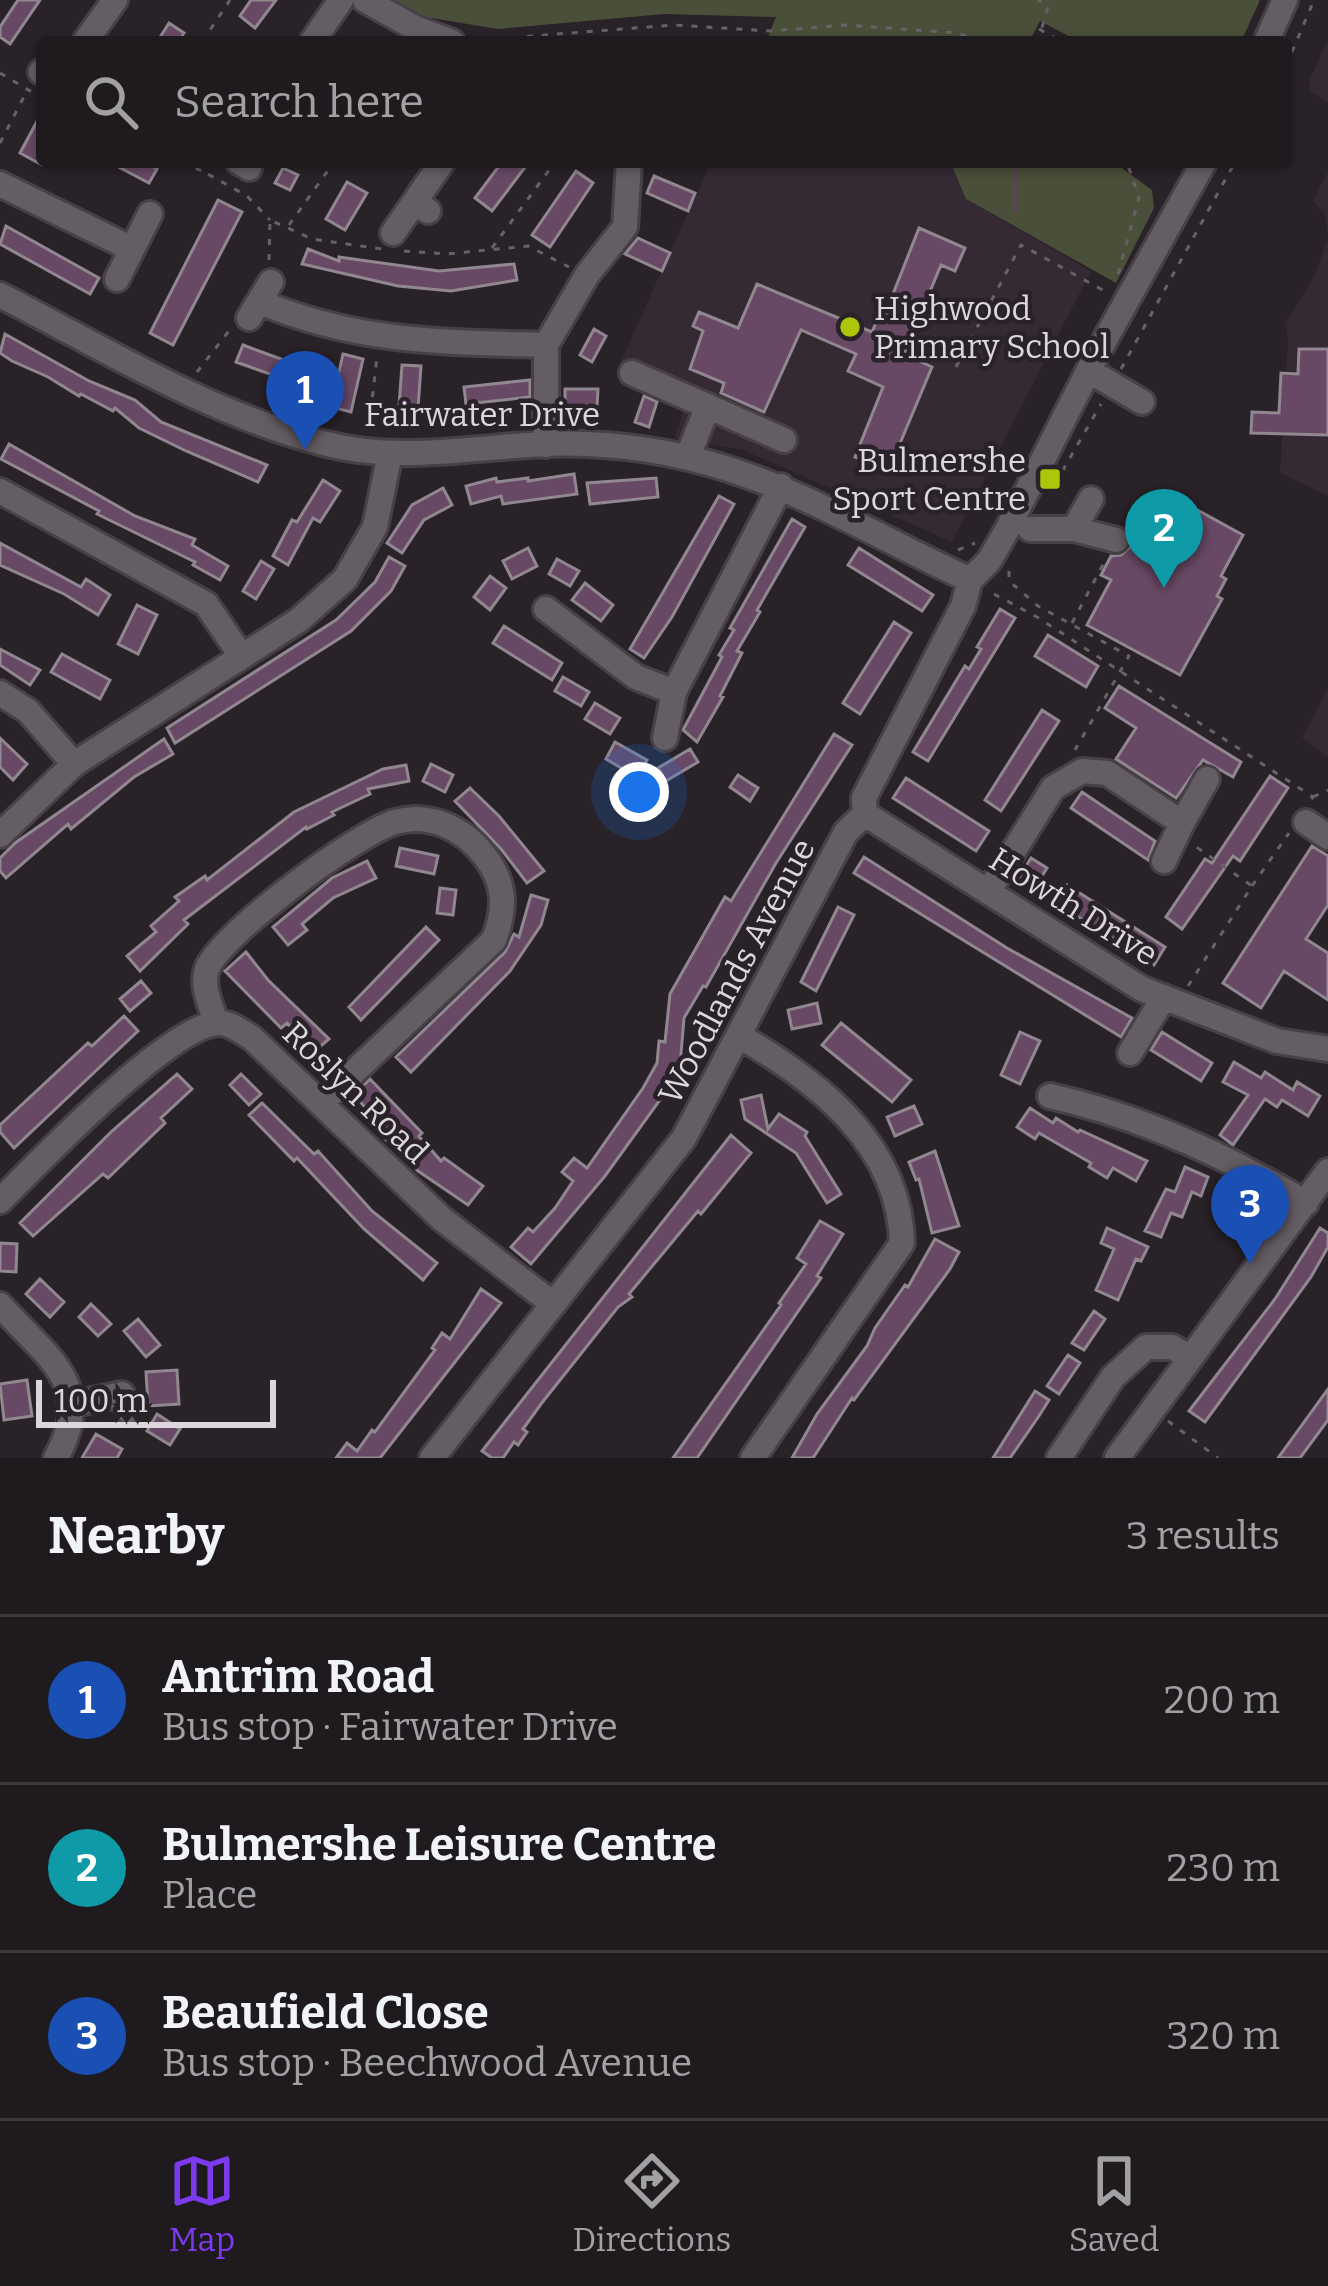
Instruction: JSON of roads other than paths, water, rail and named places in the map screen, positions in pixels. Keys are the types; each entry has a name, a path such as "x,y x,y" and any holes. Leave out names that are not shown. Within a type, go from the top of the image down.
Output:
{"street":[{"path":"89,36 115,0"},
{"path":"316,36 341,0"},
{"path":"365,0 436,36"},
{"path":"1269,36 1285,0"},
{"path":"394,244 421,207 439,168"},
{"path":"546,446 547,345 587,275 626,227 628,168"},
{"name":"Woodlands Avenue","path":"432,1458 697,1119 846,832 865,814 864,798 963,607 970,580 989,561 1201,168"},
{"path":"0,184 130,248"},
{"path":"117,279 150,214"},
{"name":"Fairwater Drive","path":"0,295 237,415 327,444 443,454 583,444 688,456 782,486 970,580"},
{"path":"260,301 310,323 379,338 547,345"},
{"path":"1090,372 1142,402"},
{"path":"632,373 784,440"},
{"path":"688,456 708,406"},
{"path":"0,835 74,764 299,620 345,579 375,527 390,453"},
{"path":"665,737 674,692 782,486"},
{"path":"0,490 206,604 240,654"},
{"path":"1075,529 1091,499"},
{"path":"1030,530 1075,529 1116,540"},
{"path":"546,609 636,677 674,692"},
{"path":"0,693 28,711 74,764"},
{"path":"988,892 1053,788 1082,771 1107,773 1179,829"},
{"path":"1164,861 1207,779"},
{"name":"Howth Drive","path":"865,814 1142,989 1276,1041 1328,1049"},
{"path":"1302,816 1328,837"},
{"path":"0,1202 62,1138 163,1049 216,1022 204,984 208,966 266,909 331,858 397,821 434,820 470,838 496,872 505,910 494,940 321,1103"},
{"path":"1130,1052 1171,1000"},
{"name":"Roslyn Road","path":"216,1022 231,1025 252,1039 442,1219 554,1304"},
{"path":"740,1036 772,1054 855,1122 879,1155 902,1218 902,1243 753,1458"},
{"path":"1050,1096 1082,1092 1235,1160 1306,1203"},
{"path":"1117,1458 1328,1172"},
{"path":"0,1305 68,1382 74,1404 70,1433 56,1458"},
{"path":"1059,1458 1113,1378 1146,1347 1172,1347 1189,1357"},
{"path":"74,1404 125,1395"}],"waterway":[{"path":"1015,211 1016,168"}],"place":[{"name":"Highwood Primary School","path":"850,327"},
{"name":"Antrim Road","path":"305,450"},
{"name":"Bulmershe Sport Centre","path":"1050,479"},
{"name":"Bulmershe Leisure Centre","path":"1164,588"},
{"name":"Beaufield Close","path":"1250,1264"}]}
